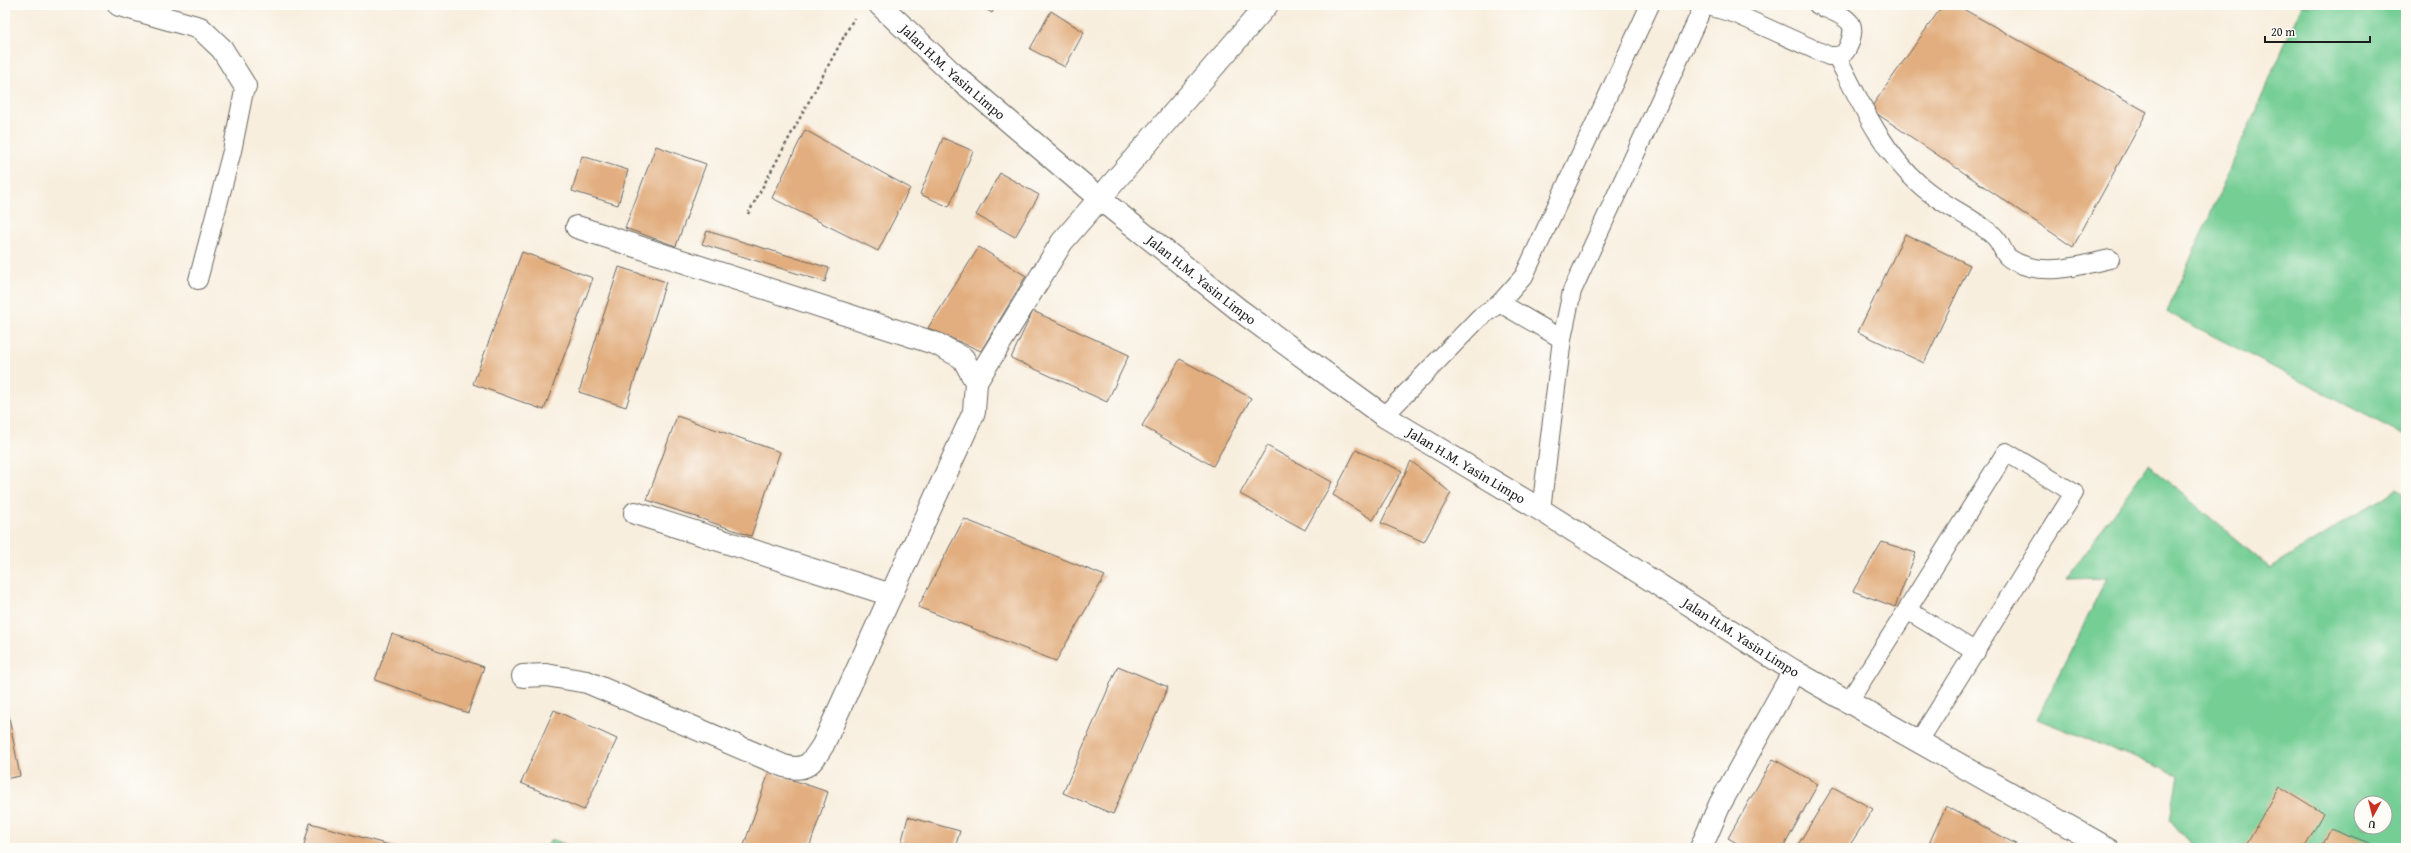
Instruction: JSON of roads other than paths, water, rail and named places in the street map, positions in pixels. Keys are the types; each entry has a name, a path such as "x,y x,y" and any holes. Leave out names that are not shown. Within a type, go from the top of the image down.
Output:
{"street":[{"path":"119,5 200,28 222,49 245,86"},
{"name":"Jalan H.M. Yasin Limpo","path":"880,5 951,72 1100,199 1238,309 1384,416 1541,510 1794,671 2107,848"},
{"path":"523,676 546,675 586,682 784,766 801,769 815,758 823,745 974,412 976,382 1062,242 1267,5"},
{"path":"577,227 937,344 963,358 976,382"},
{"path":"635,513 891,596"},
{"path":"1701,848 1720,804 1794,671"}],"lane":[{"path":"1384,416 1479,318 1500,304 1524,276 1650,5"},
{"path":"1541,510 1562,339 1572,291 1704,5 1738,10 1829,56 1837,57 1844,53 1853,33 1852,25 1845,18 1818,5"},
{"path":"1837,57 1866,115 1898,163 1920,185 1995,237 2006,257 2023,265 2044,270 2110,259"},
{"path":"198,280 232,151 245,86"},
{"path":"1500,304 1562,339"},
{"path":"1848,701 2006,452 2074,493 1919,741"},
{"path":"1907,610 1976,652"}]}
